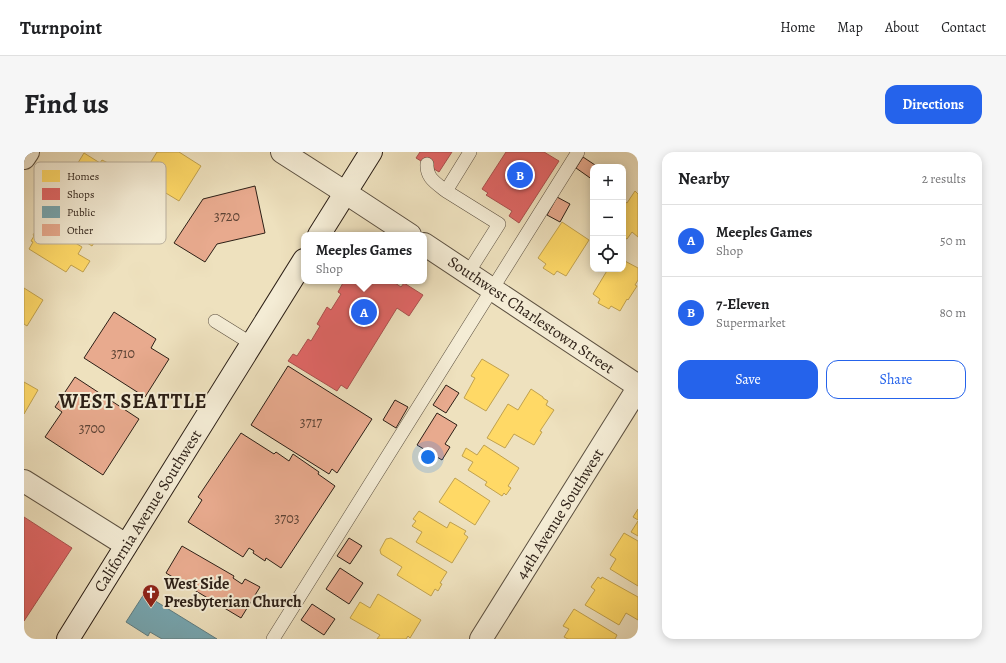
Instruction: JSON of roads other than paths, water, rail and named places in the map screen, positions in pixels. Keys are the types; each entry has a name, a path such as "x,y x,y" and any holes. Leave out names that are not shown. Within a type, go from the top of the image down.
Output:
{"street":[{"path":"24,158 28,152"},
{"path":"282,152 405,232"},
{"path":"321,232 371,152"},
{"name":"Southwest Charlestown Street","path":"427,246 638,387"},
{"name":"California Avenue Southwest","path":"68,639 301,265"},
{"name":"44th Avenue Southwest","path":"481,639 638,387"},
{"path":"24,481 126,546"}],"lane":[{"path":"446,191 470,152"},
{"path":"273,639 578,152"},
{"path":"426,164 426,170 431,180 498,224 468,274"},
{"path":"215,321 252,344"}],"place":[{"name":"7-Eleven","path":"520,175"},
{"name":"Meeples Games","path":"364,312"},
{"name":"West Side Presbyterian Church","path":"151,608"}],"district":[{"name":"WEST SEATTLE","path":"133,401"}]}
